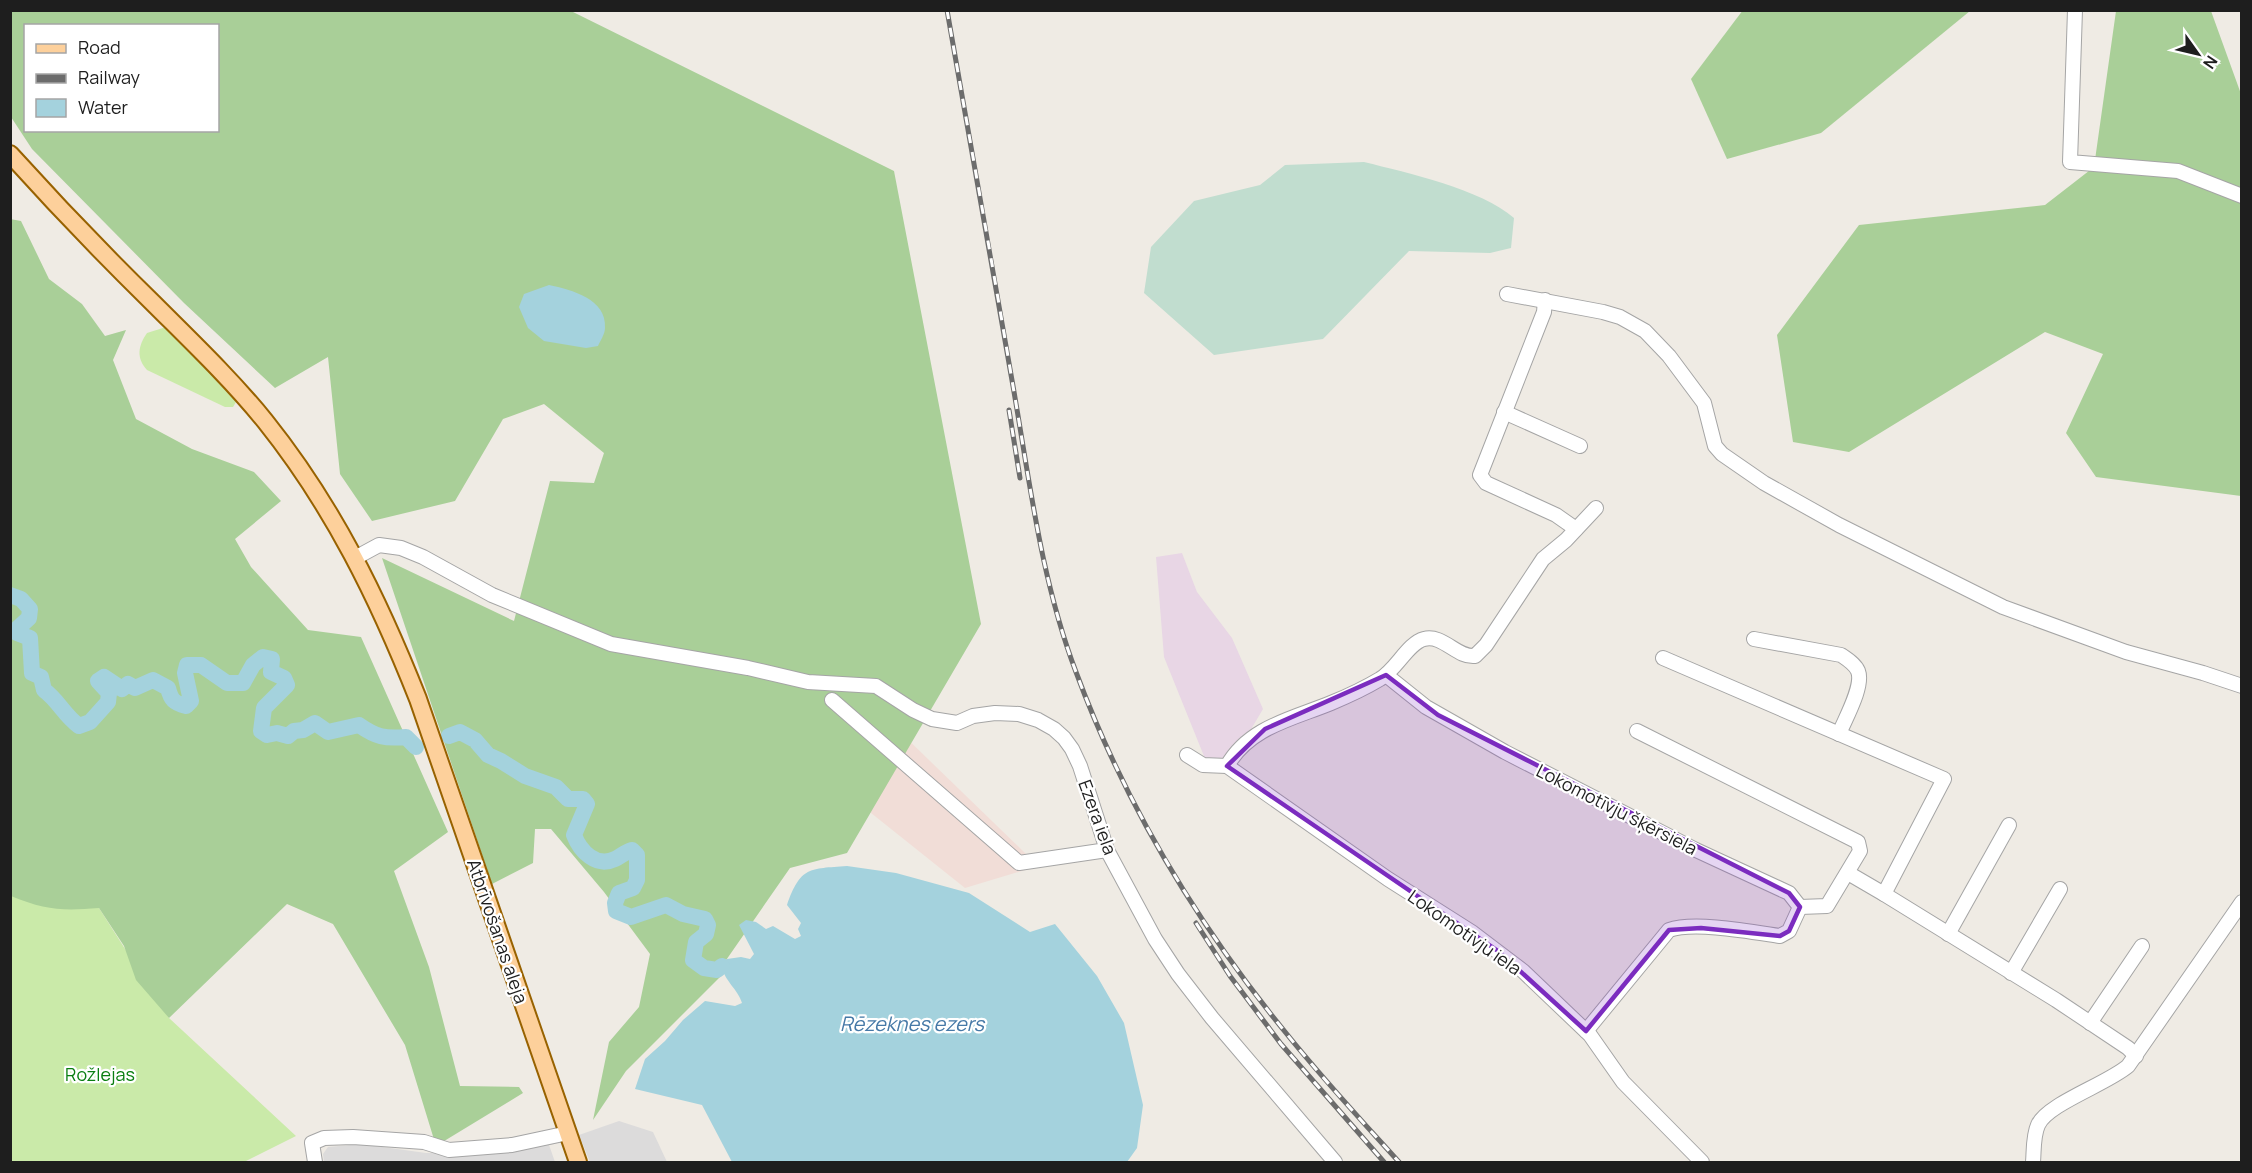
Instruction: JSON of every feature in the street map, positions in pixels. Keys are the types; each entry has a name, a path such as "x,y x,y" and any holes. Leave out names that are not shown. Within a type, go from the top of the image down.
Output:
{"main road":[{"name":"Atbrīvošanas aleja","path":"10,154 52,202 238,389 279,440 321,500 355,558 390,629 418,699 578,1162"}],"street":[{"path":"2075,10 2070,162 2178,171 2241,196"},
{"path":"1507,294 1620,317 1645,331 1669,356 1704,403 1715,446 1722,454 1764,483 1839,525 2003,607 2126,652 2241,686"},
{"path":"1545,300 1544,312 1481,468 1480,477 1486,483 1565,520 1576,529"},
{"path":"1504,412 1580,446"},
{"path":"1227,766 1238,750 1265,729 1280,721 1335,701 1386,675 1415,644 1427,638 1437,640 1467,656 1475,656 1544,559 1596,508"},
{"name":"Ezera iela","path":"355,558 379,545 400,548 423,557 492,595 611,644 748,668 808,682 876,686 913,710 932,719 957,723 973,716 995,713 1019,714 1038,720 1054,729 1072,749 1080,766 1107,850 1155,939 1178,974 1212,1018 1335,1162"},
{"path":"1754,639 1841,655 1852,663 1859,671 1859,685 1839,734"},
{"path":"1664,658 1944,779 1884,894"},
{"name":"Lokomotīvju šķērsiela","path":"1386,675 1432,711 1505,752 1646,825 1761,882 1789,893 1800,908"},
{"path":"831,700 1019,863 1107,850"},
{"path":"1586,1030 1669,930 1683,927 1780,936 1789,931 1800,908 1827,906 1860,851 1860,844 1856,840 1637,731"},
{"name":"Lokomotīvju iela","path":"1187,755 1203,765 1227,766 1379,872 1498,951 1586,1030 1630,1090 1702,1162"},
{"path":"1948,934 2008,825"},
{"path":"1848,873 2090,1023 2136,1056"},
{"path":"2011,973 2060,889"},
{"path":"2033,1162 2036,1131 2043,1118 2056,1107 2113,1077 2128,1066 2241,902"},
{"path":"2090,1023 2142,946"},
{"path":"315,1162 312,1143 324,1138 353,1137 424,1142 449,1150 512,1145 568,1133"}],"highlighted area":[{"path":"1386,675 1438,715 1789,893 1800,907 1789,931 1780,936 1701,928 1669,930 1586,1031 1498,951 1227,766 1265,729"}],"shaded area":[{"path":"1182,553 1197,592 1232,638 1263,709 1250,731 1210,771 1164,657 1156,557"},
{"path":"897,729 1026,854 1035,867 965,888 861,805"},
{"path":"619,1121 653,1132 667,1162 590,1162 579,1135"},
{"path":"548,1142 555,1162 324,1162 323,1154 328,1147 361,1144 426,1153 486,1153"}],"green space":[{"path":"1743,10 1970,11 1821,133 1727,159 1691,79"},
{"path":"10,11 571,11 894,171 981,624 847,853 790,868 722,966 723,974 626,1071 593,1120 609,1042 639,1007 650,954 604,892 551,829 535,829 533,863 492,884 382,558 514,621 550,481 594,483 604,453 544,404 503,419 455,501 372,521 340,474 328,357 275,388 184,303 32,149 11,117"},
{"path":"2116,11 2211,11 2241,94 2241,496 2096,477 2066,433 2103,354 2045,332 1849,452 1793,442 1777,335 1859,225 2045,205 2094,167"},
{"path":"1364,162 1464,190 1500,208 1514,218 1511,248 1490,253 1409,251 1323,339 1214,355 1144,293 1151,247 1194,201 1260,185 1285,165"},
{"path":"10,219 21,221 49,279 82,304 105,336 126,330 113,360 136,419 192,449 254,472 281,501 235,539 251,567 308,630 361,637 448,832 394,871 429,967 460,1086 519,1087 523,1093 436,1146 405,1045 333,924 287,904 169,1018 136,980 124,946 99,908 54,908 11,896"},
{"path":"166,327 233,397 236,402 233,407 225,407 147,370 140,356 142,343 147,333"},
{"name":"Rožlejas","path":"10,879 99,908 169,1018 296,1136 244,1162 11,1162"}],"water":[{"path":"549,285 577,293 594,303 600,310 605,328 598,346 586,348 544,341 528,328 519,307 524,294"},
{"name":"Rēzeknes ezers","path":"847,866 896,873 969,893 1030,932 1055,924 1097,976 1124,1023 1143,1105 1137,1148 1127,1162 732,1162 702,1105 635,1089 645,1059 705,1001 735,1006 742,1003 725,976 722,966 727,959 741,957 750,959 754,954 739,925 746,920 756,922 766,929 773,926 795,939 801,936 798,929 801,923 787,905 797,883 802,876 815,869"}],"waterway":[{"path":"10,595 21,599 30,609 29,618 16,630 17,633 30,638 32,673 41,677 44,690 79,726 90,722 108,702 109,693 98,681 104,677 122,689 128,684 135,688 153,680 168,688 176,702 186,706 191,701 185,673 187,665 201,665 227,683 243,683 253,665 263,657 272,659 271,672 284,678 287,685 264,708 261,731 267,735 277,733 288,736 294,731 303,730 315,723 328,732 359,725 381,736 406,737 416,747"},
{"path":"449,736 460,732 475,740 488,755 525,776 556,787 568,799 583,799 587,804 574,835 580,847 595,860 601,861 615,859 632,850 637,855 637,880 633,888 619,893 615,903 616,911 631,917 666,905 683,914 705,919 708,925 706,934 696,942 693,960 704,968 717,970 722,966"}],"railway":[{"path":"947,10 1045,567 1076,672 1095,720 1140,815 1194,906 1254,992 1286,1033 1399,1162"},
{"path":"1009,410 1020,478"},
{"path":"1196,923 1230,976 1281,1044 1384,1162"}]}
